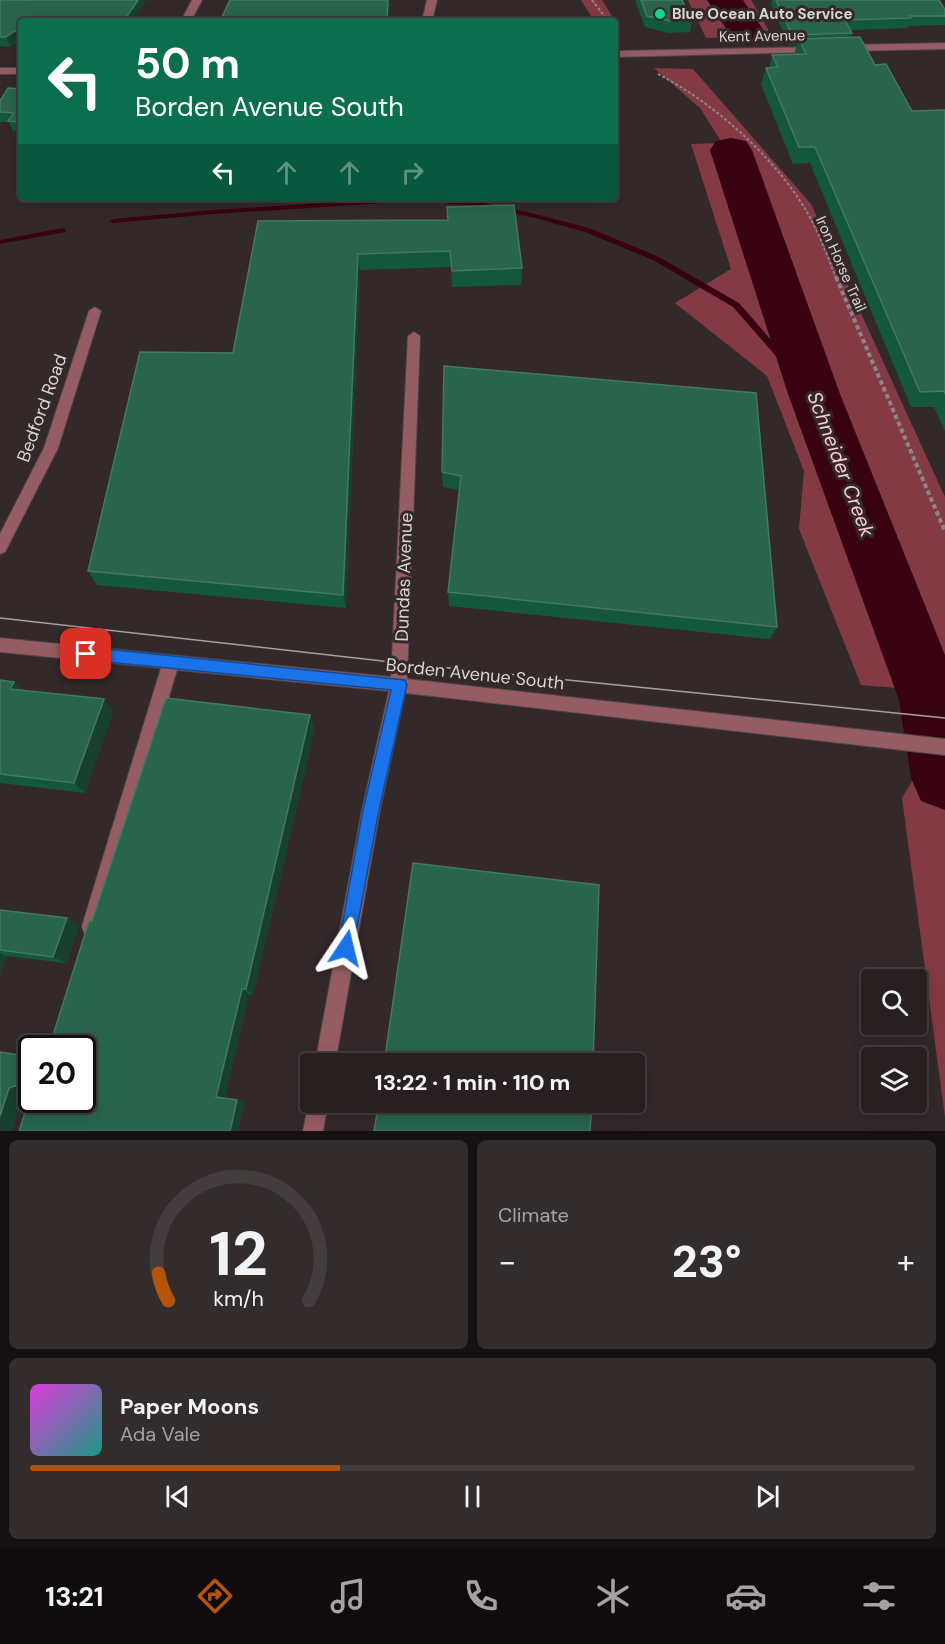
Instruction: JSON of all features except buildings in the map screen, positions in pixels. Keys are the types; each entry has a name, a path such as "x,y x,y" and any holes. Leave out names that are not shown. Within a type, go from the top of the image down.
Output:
{"street":[{"path":"188,18 197,0"},
{"path":"428,18 432,0"},
{"path":"839,49 945,46"},
{"name":"Kent Avenue","path":"618,54 827,49"},
{"path":"0,71 18,71"},
{"name":"Bedford Road","path":"0,548 51,448 95,311"},
{"name":"Dundas Avenue","path":"327,1053 371,810 399,685 414,336"},
{"name":"Borden Avenue South","path":"0,645 399,685 945,747"},
{"path":"84,946 171,663"},
{"path":"313,1131 316,1113"}],"path":[{"path":"592,0 606,18"},
{"name":"Iron Horse Trail","path":"654,72 692,90 756,146 787,183 812,221 945,531"}],"shaded area":[{"path":"581,0 602,0 613,18 592,18"},
{"path":"688,0 751,0 772,36 706,38"},
{"path":"654,68 693,69 811,204 945,497 945,692 861,685 799,529 804,471 767,376 675,303 731,269 691,144 722,143 700,108"},
{"path":"921,766 945,770 945,1117 927,969 925,969 902,798"}],"waterway":[{"name":"Schneider Creek","path":"725,0 748,34"},
{"name":"Schneider Creek","path":"731,150 814,394 931,700 945,778"},
{"path":"113,221 385,201"},
{"path":"442,201 480,204 535,216 587,230 655,258 736,305 814,394"},
{"path":"0,242 63,230"}],"tram line":[{"path":"0,618 400,663 945,718"}],"place":[{"name":"Blue Ocean Auto Service","path":"660,14"}],"route":[{"path":"86,654 399,685 371,810 346,948"}]}
